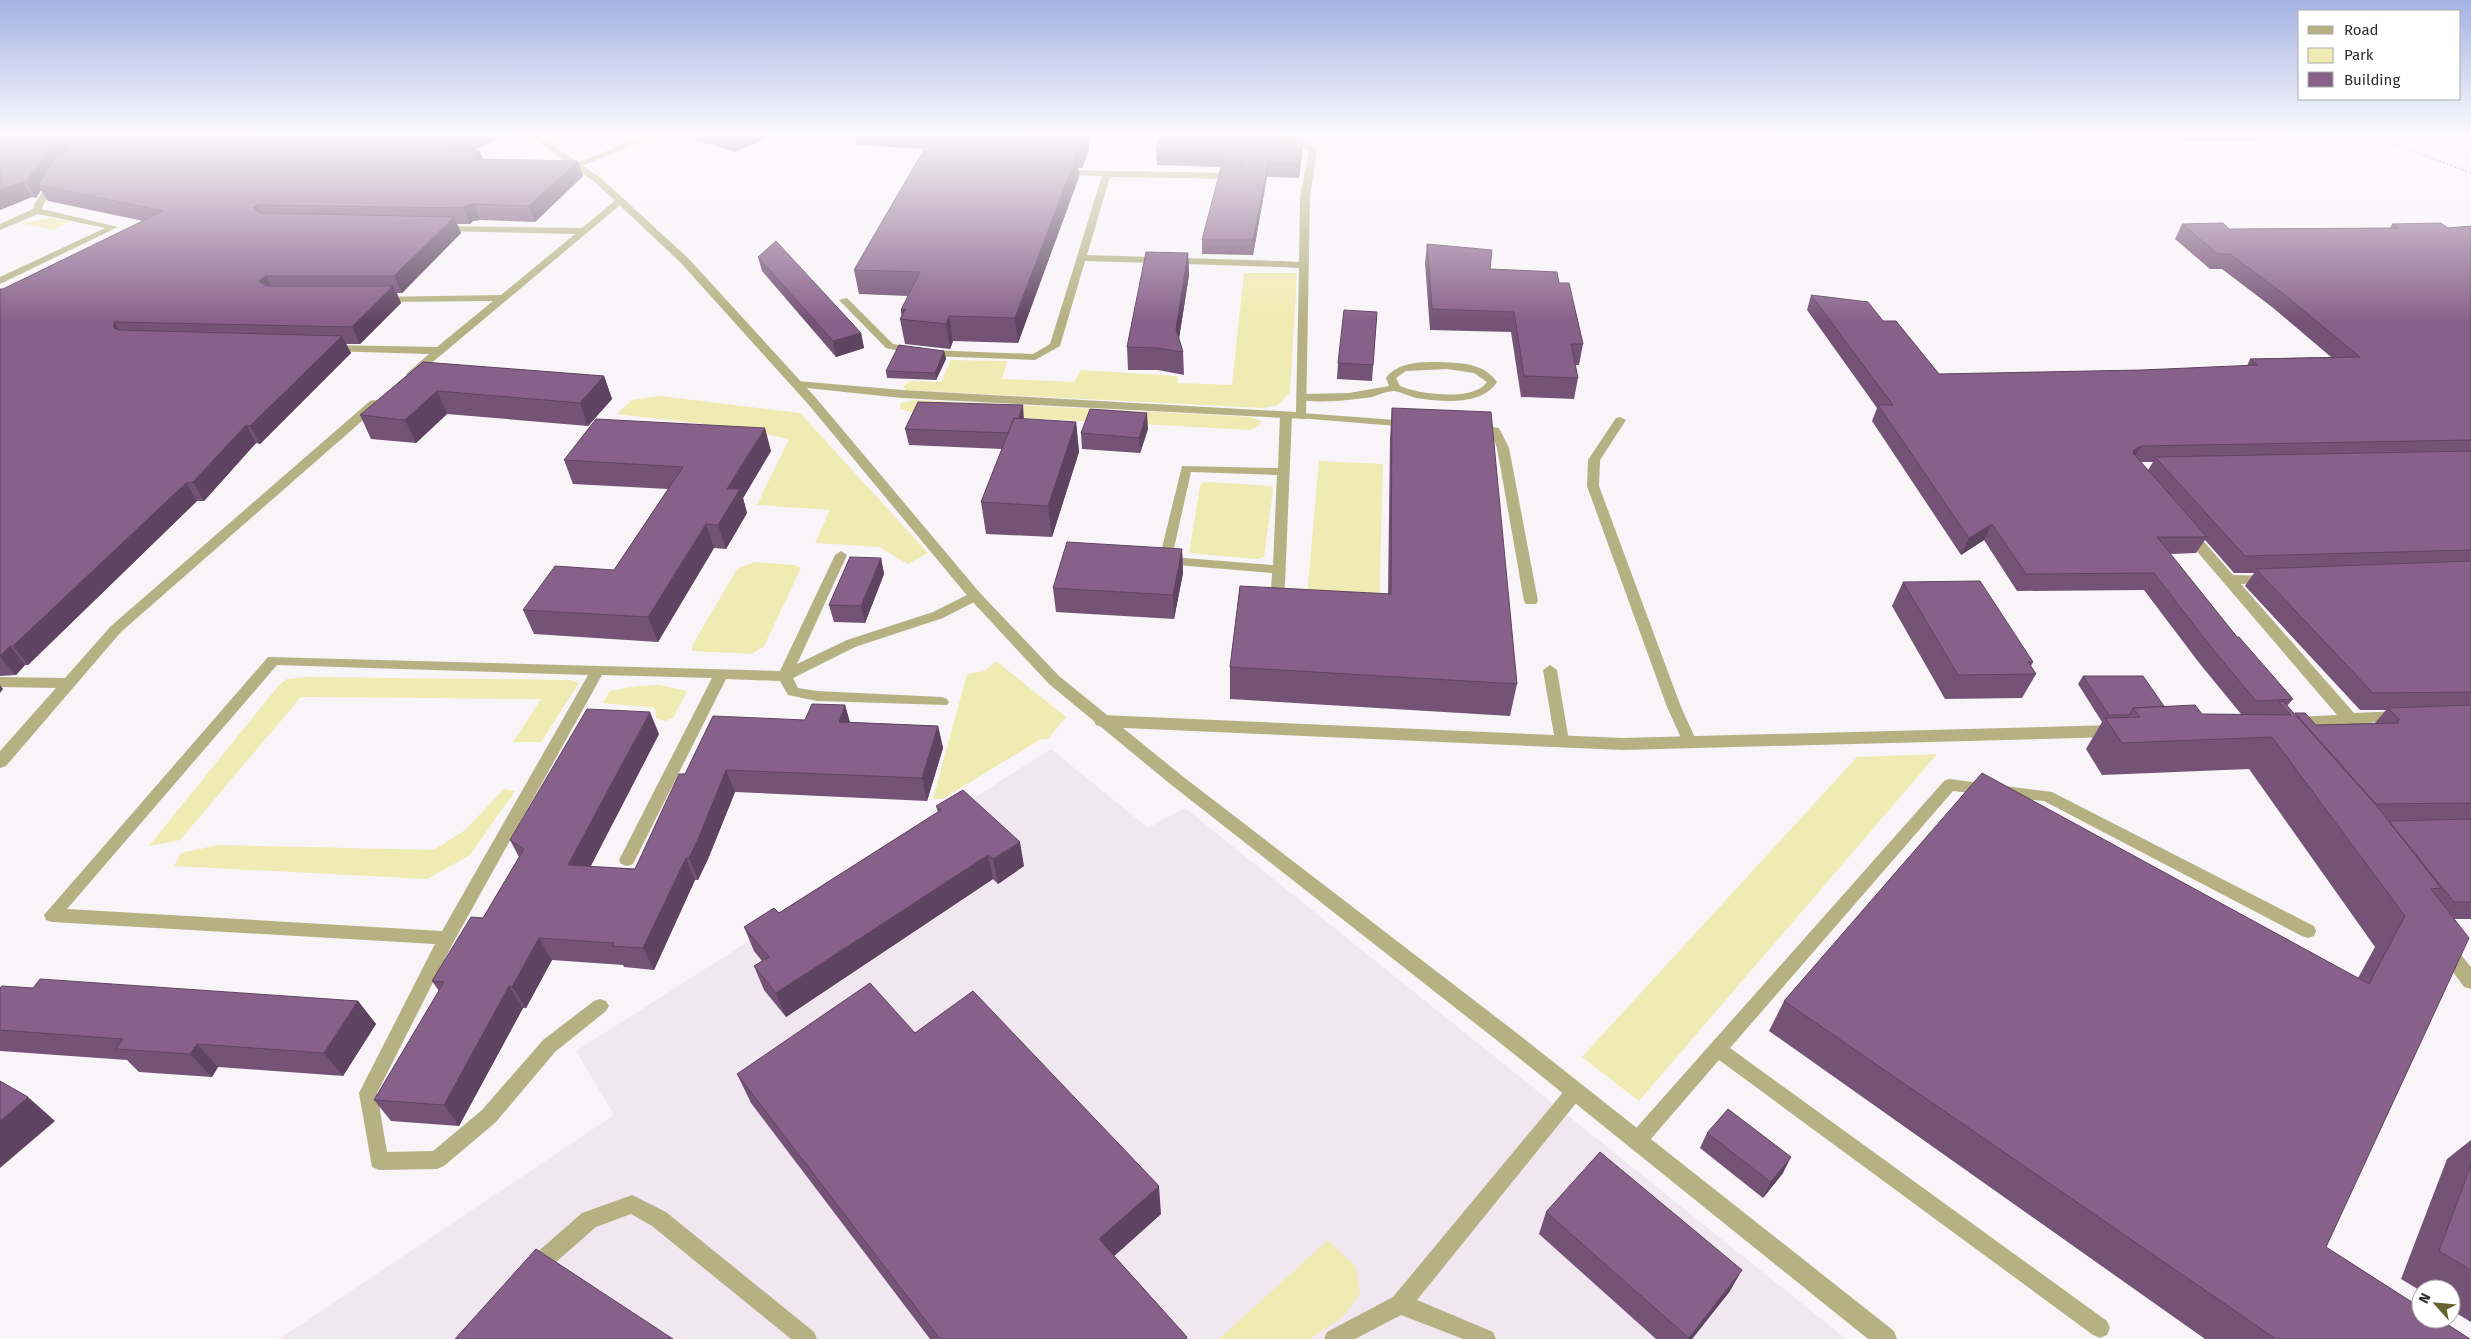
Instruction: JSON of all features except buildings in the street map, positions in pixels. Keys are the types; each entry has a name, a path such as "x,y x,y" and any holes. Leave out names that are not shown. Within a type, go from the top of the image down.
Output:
{"street":[{"path":"38,208 45,196"},
{"path":"615,196 685,261 797,384 975,596 1054,680 1102,721 1886,1339"},
{"path":"797,384 902,394 1302,416 1305,196"},
{"path":"403,381 442,351 582,231 620,201"},
{"path":"425,228 582,231"},
{"path":"1280,264 1305,265"},
{"path":"365,299 504,298"},
{"path":"315,347 442,351"},
{"path":"0,762 116,629 388,393"},
{"path":"2177,520 2349,718"},
{"path":"2229,580 2287,578"},
{"path":"852,643 938,615 975,596"},
{"path":"0,682 70,684"},
{"path":"2274,724 2349,718 2415,716"},
{"path":"1102,721 1623,744 2126,731"},
{"path":"2435,934 2471,982"}],"lane":[{"path":"844,300 890,346 928,353 1035,357 1055,346 1100,196"},
{"path":"0,227 38,208 114,227 0,281"},
{"path":"1081,258 1280,264"},
{"path":"1302,397 1332,399 1365,396 1395,388 1410,395 1468,396 1487,392 1492,388 1492,382 1489,376 1473,368 1416,367 1399,370 1394,374 1391,378 1395,388"},
{"path":"1277,608 1286,415"},
{"path":"1302,416 1420,425"},
{"path":"1620,420 1594,460 1594,486 1674,707 1690,742"},
{"path":"1458,426 1495,430 1502,448 1531,600"},
{"path":"1279,570 1165,560 1186,468 1284,472"},
{"path":"785,676 841,556"},
{"path":"447,938 52,915 273,660 785,676 852,643"},
{"path":"598,669 447,938 368,1093 379,1161 437,1160 489,1116 550,1046 600,1006"},
{"path":"1550,670 1562,741"},
{"path":"627,860 722,673"},
{"path":"785,676 793,692 817,696 942,702"},
{"path":"1637,1141 1949,785 2047,796 2308,931"},
{"path":"1718,1049 2100,1328"},
{"path":"1334,1339 1400,1304 1575,1092"},
{"path":"520,1283 532,1269 589,1220 632,1204 659,1219 807,1339"},
{"path":"1400,1304 1454,1324 1486,1339"}],"shaded area":[{"path":"1051,749 1148,828 1185,808 1846,1339 279,1339 614,1115 576,1051"}],"green space":[{"path":"53,218 71,222 53,230 20,223"},
{"path":"1244,273 1297,273 1290,392 1278,405 1263,408 906,390 903,387 910,381 941,382 951,360 1007,361 1002,379 1074,382 1081,370 1177,376 1178,383 1232,385"},
{"path":"660,396 800,413 928,553 908,564 879,547 815,543 830,510 757,505 789,439 730,427 617,414 632,400"},
{"path":"916,400 1251,417 1261,421 1260,425 1250,430 910,412 900,409 901,403"},
{"path":"1319,461 1383,464 1379,613 1306,608"},
{"path":"1202,483 1272,486 1273,491 1264,557 1257,559 1189,553 1200,486"},
{"path":"754,562 795,565 801,568 764,646 752,654 692,651 693,644 737,569"},
{"path":"996,661 1066,717 1048,739 1041,739 942,799 933,799 967,674 985,671"},
{"path":"306,677 571,680 579,683 541,742 513,742 541,699 301,697 180,840 149,846 279,685 287,679"},
{"path":"659,685 687,691 673,718 665,721 656,718 655,708 603,703 610,691 638,686"},
{"path":"1937,754 1639,1101 1582,1057 1857,757"},
{"path":"504,789 515,791 470,855 427,879 174,866 181,853 218,845 434,850 465,830"},
{"path":"1328,1240 1356,1267 1360,1294 1342,1318 1310,1339 1219,1339"}]}
